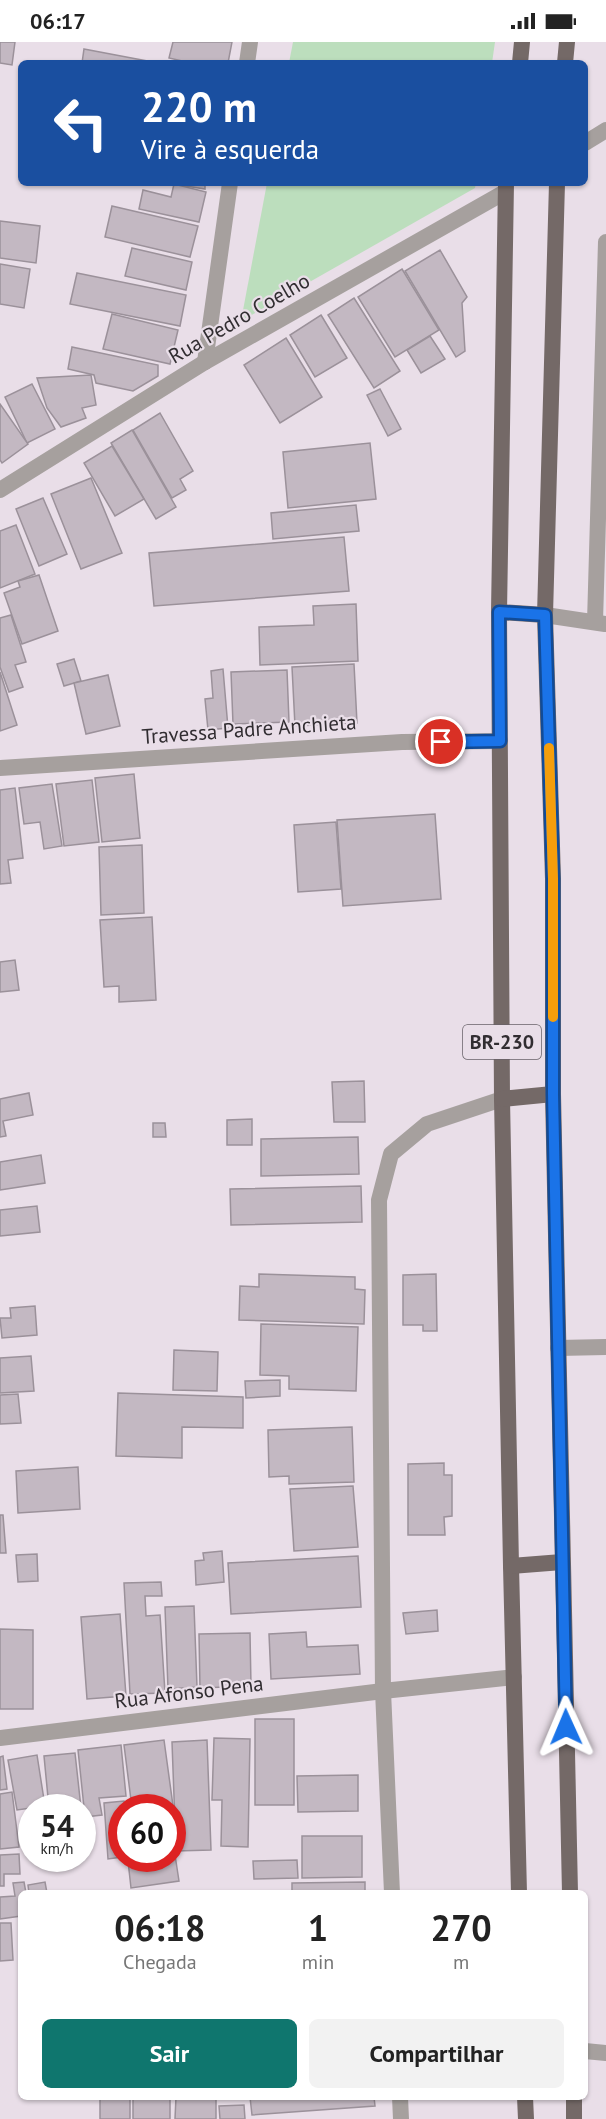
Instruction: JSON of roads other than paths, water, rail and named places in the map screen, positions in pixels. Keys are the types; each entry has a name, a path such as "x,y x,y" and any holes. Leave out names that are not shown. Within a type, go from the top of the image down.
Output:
{"main road":[{"path":"520,60 522,42"},
{"path":"565,60 567,42"},
{"name":"BR-230","path":"557,186 545,615 553,879 553,1094 570,1890"},
{"name":"BR-230","path":"506,187 499,612 502,1100 519,1890"},
{"path":"499,612 545,615"},
{"path":"502,1100 553,1094"},
{"path":"511,1566 562,1562"},
{"path":"525,2100 526,2119"},
{"path":"573,2100 574,2119"}],"street":[{"path":"247,60 250,42"},
{"path":"588,142 606,130"},
{"path":"205,362 230,186"},
{"name":"Rua Pedro Coelho","path":"0,490 205,362 506,187"},
{"path":"545,615 601,623 606,242"},
{"name":"Travessa Padre Anchieta","path":"0,768 402,742 500,741"},
{"path":"392,1890 383,1691 379,1200 391,1154 427,1124 502,1100"},
{"path":"558,1348 606,1347"},
{"name":"Rua Afonso Pena","path":"0,1738 513,1677"},
{"path":"588,2051 606,2053"},
{"path":"400,2100 401,2119"}]}
